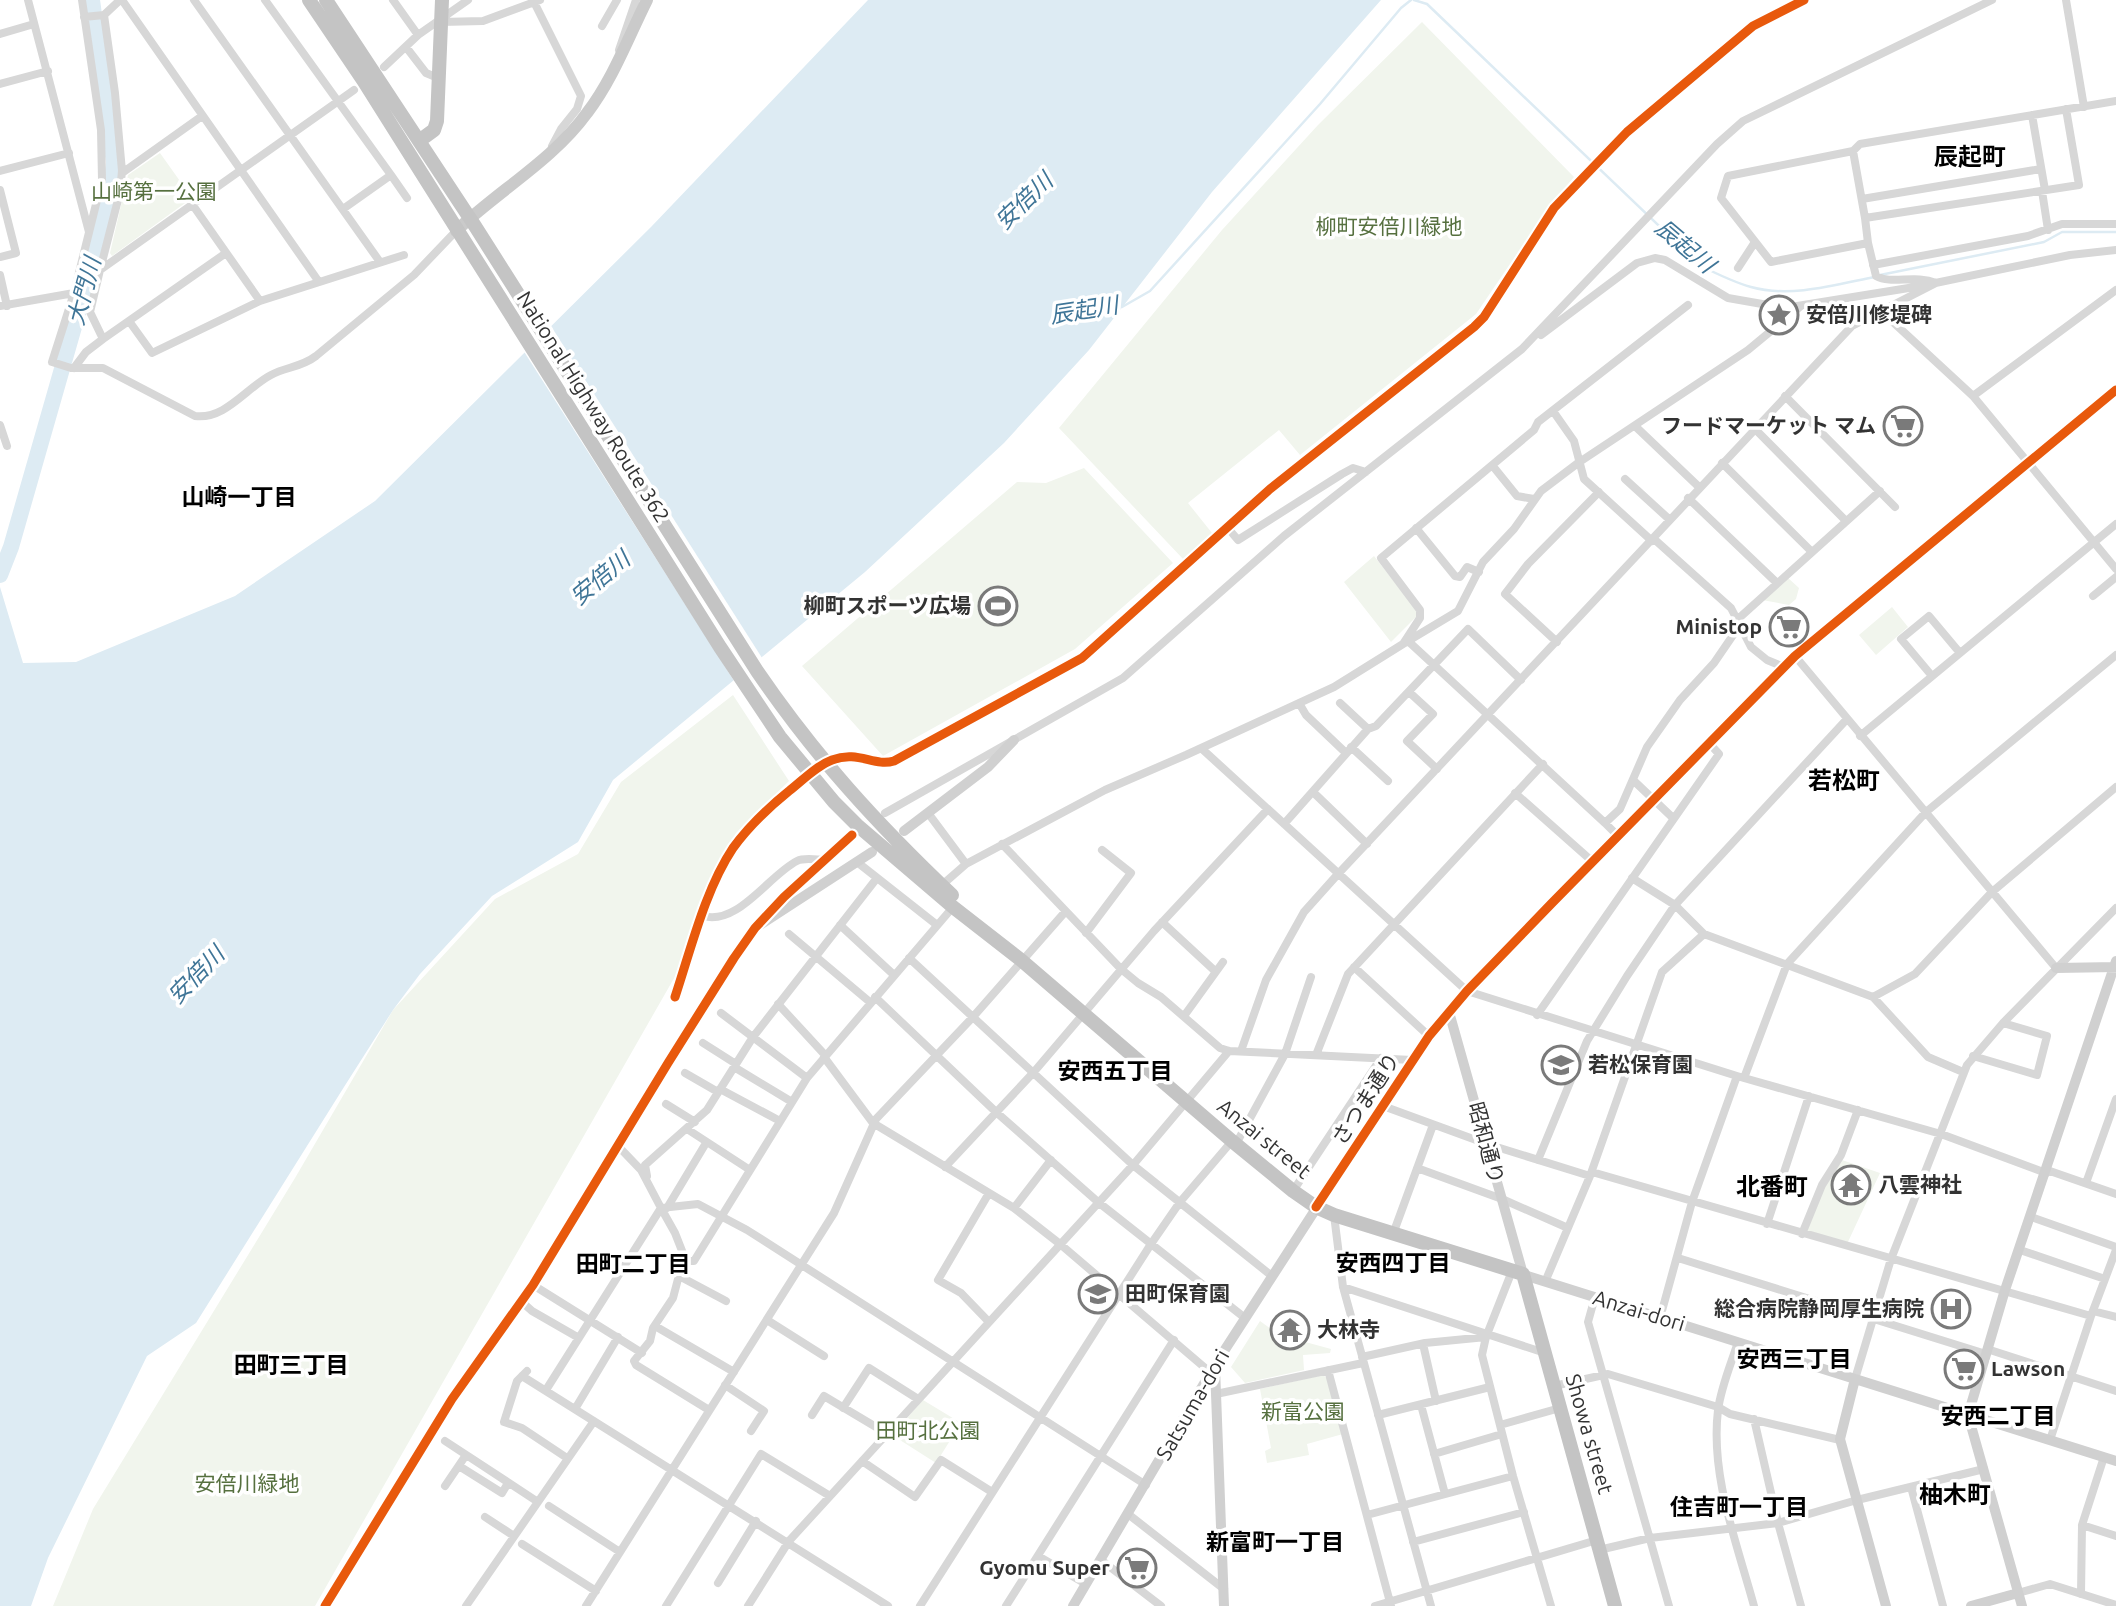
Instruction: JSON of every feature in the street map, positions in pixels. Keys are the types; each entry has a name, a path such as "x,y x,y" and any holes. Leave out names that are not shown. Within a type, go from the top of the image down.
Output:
{"highway":[{"name":"National Highway Route 362","path":"309,0 363,80 720,647 780,737 854,830"},
{"path":"326,0 419,141 434,130 437,121 442,0"},
{"name":"National Highway Route 362","path":"419,141 790,720 839,781 878,814"},
{"name":"Anzai street","path":"878,814 942,885 1021,960 1234,1143 1316,1207"},
{"name":"Anzai street","path":"854,830 1021,960"},
{"name":"Showa street","path":"1517,1272 1545,1353 1615,1606"}],"main road":[{"path":"458,234 540,163 587,114 601,94 647,0"}],"street":[{"path":"28,0 90,235"},
{"path":"82,0 103,160 102,180 90,235 52,362 73,368 103,368 195,416 211,416 271,375 305,364 316,356 407,282 458,234"},
{"path":"84,17 104,15 121,0 319,282"},
{"path":"194,0 380,262"},
{"path":"265,0 407,198"},
{"path":"393,0 418,36"},
{"path":"384,67 418,36 468,0"},
{"path":"602,26 617,0"},
{"path":"616,64 636,0"},
{"path":"675,997 716,879 733,849 766,810 820,766 855,755 884,763 894,761 1082,658 1279,482 1483,318 1554,208 1613,146 1736,38 1770,16 1804,0"},
{"path":"1522,349 1724,136 1744,121 1992,0"},
{"path":"2066,0 2084,107"},
{"path":"441,20 483,21 536,1 581,96 577,110 561,129 540,163"},
{"path":"103,339 90,312 120,192 122,173 115,93 104,15"},
{"path":"0,34 34,24"},
{"path":"406,47 426,73 438,78"},
{"path":"0,84 48,71"},
{"path":"100,270 355,90"},
{"path":"1868,243 1771,262 1721,198 1728,176 1853,150 1860,144 2116,101"},
{"path":"1865,218 2079,184 2066,110"},
{"path":"2032,115 2048,230"},
{"path":"122,173 202,116"},
{"path":"1853,150 1876,276 1884,280 1924,278 1936,284"},
{"path":"0,171 69,153"},
{"path":"1861,199 2041,169"},
{"path":"343,209 391,175"},
{"path":"0,190 16,253 0,257"},
{"path":"192,204 260,301"},
{"path":"1873,265 2028,236 2072,223 2116,224"},
{"path":"1738,268 1755,242"},
{"path":"878,814 1123,678 1284,536 1522,349 1637,263 1655,258 1674,265 1728,298 1785,307 1936,284 2070,255 2116,250"},
{"path":"73,368 86,352 103,339 226,253"},
{"path":"129,321 152,353 260,301 404,255"},
{"path":"0,275 4,306 74,293"},
{"path":"1241,1051 1266,980 1304,912 1338,874 1852,326 1936,284"},
{"path":"1973,396 2116,290"},
{"path":"1405,642 1420,618 1420,610 1381,558 1534,430 1538,422 1688,305"},
{"path":"942,885 966,864 1129,778 1334,687 1458,611 1487,557 1514,529 1541,491 1578,463 1758,343 1801,306"},
{"path":"1881,310 1973,396 2116,569"},
{"name":"さつま通り","path":"1316,1207 1412,1060 1449,1012 1709,743 1795,656 2116,390"},
{"path":"1785,396 1895,507"},
{"path":"1553,411 1574,441 1584,479 1723,601 1739,622 1751,647 1767,660 1784,667"},
{"path":"0,425 8,446"},
{"path":"1635,426 1699,487"},
{"path":"1755,429 1846,521"},
{"path":"1722,463 1812,552"},
{"path":"1492,465 1517,496 1534,499"},
{"path":"1227,527 1238,540 1353,468 1366,472"},
{"path":"1625,479 1670,520"},
{"path":"1605,823 1620,809 1647,747 1680,700 1714,663 1739,622 1777,583 1880,491"},
{"path":"1557,642 1505,594 1528,564 1598,492"},
{"path":"1688,498 1777,583"},
{"path":"1860,736 2116,524"},
{"path":"1416,528 1455,576 1460,578 1467,567 1479,572"},
{"path":"2093,596 2116,577"},
{"path":"1932,677 1901,639 1929,616 1960,653"},
{"path":"1284,824 1348,750 1368,729 1376,726 1468,629 1521,680"},
{"path":"1405,642 1489,714 1618,836"},
{"path":"1660,1318 1692,1202 1787,964 1926,812 2116,655"},
{"path":"1795,656 2056,968"},
{"path":"1409,692 1433,713 1407,741 1437,769"},
{"path":"1299,703 1306,715 1388,781"},
{"path":"1340,703 1368,729"},
{"path":"1538,1160 1593,1031 1675,905 1847,719"},
{"path":"904,831 988,767 1014,740"},
{"path":"1537,1015 1719,754 1709,743"},
{"path":"1201,748 1467,991 1741,1077 1941,1134 2116,1194"},
{"path":"1316,1055 1348,974 1543,764"},
{"path":"1633,780 1673,818"},
{"path":"1873,997 1915,974 1992,892 2116,787"},
{"path":"1313,792 1367,844"},
{"path":"1515,793 1593,862"},
{"path":"945,1167 1033,1073 1162,922 1268,809"},
{"path":"928,813 966,864"},
{"path":"325,1606 452,1399 533,1285 674,1052 755,928 783,897 854,830"},
{"path":"1002,844 1121,969 1161,997 1210,1040 1229,1051 1412,1060"},
{"path":"1086,933 1131,873 1102,850"},
{"path":"755,928 872,852"},
{"path":"703,916 715,918 733,911 796,861 825,860"},
{"path":"857,862 937,925"},
{"path":"650,1189 645,1165 707,1110 753,1037 877,878"},
{"path":"1632,878 1675,905 1704,934 1873,997 1928,1058 1963,1072"},
{"path":"686,1261 694,1261 807,1078 953,908"},
{"path":"1886,1606 1840,1440 1891,1259 1963,1072 1973,1056 2116,908"},
{"path":"586,1606 834,1213 873,1124 973,1017 1065,912"},
{"path":"1162,922 1215,971"},
{"path":"840,925 894,975"},
{"path":"789,934 873,1000 1098,1202 1245,1318"},
{"path":"1545,1282 1591,1174 1662,972 1704,934"},
{"path":"909,958 1133,1164 1272,1276"},
{"path":"1184,1016 1223,962"},
{"path":"2022,1606 1968,1415 2005,1290 2115,965 2056,968"},
{"path":"1354,967 1429,1036"},
{"path":"920,1606 1151,1244 1180,1202 1234,1143 1285,1054 1311,977"},
{"path":"778,1004 825,1056 873,1124 1014,1208 1213,1369 1224,1606"},
{"name":"昭和通り","path":"1449,1012 1502,1199 1517,1272"},
{"path":"721,1013 807,1078"},
{"path":"1973,1056 2037,1075 2047,1036 2003,1023"},
{"path":"703,1043 792,1102"},
{"path":"747,1606 789,1541 1133,1164 1229,1051"},
{"path":"1293,1191 1381,1058"},
{"path":"684,1073 780,1121"},
{"path":"1767,1224 1809,1096"},
{"path":"2086,1183 2116,1099"},
{"path":"666,1104 695,1122"},
{"path":"1383,1106 1538,1160 2005,1290 2116,1317"},
{"path":"1801,1234 1822,1185 1841,1155 1858,1110"},
{"path":"1393,1234 1433,1125"},
{"path":"687,1129 750,1170"},
{"path":"545,1390 706,1143"},
{"path":"618,1146 640,1170 664,1208 686,1261 673,1298 655,1326 650,1341 634,1361 636,1365 709,1410"},
{"path":"1014,1208 1051,1160"},
{"path":"1417,1168 1568,1227"},
{"path":"989,1193 938,1280 961,1293 989,1321"},
{"path":"664,1208 698,1205 722,1216 1146,1485"},
{"name":"Anzai-dori","path":"1316,1207 1393,1234 2116,1461"},
{"name":"Satsuma-dori","path":"1076,1605 1213,1369 1316,1207"},
{"path":"1334,1215 1343,1287 1431,1606"},
{"path":"2031,1217 2116,1249 2050,1440"},
{"path":"2020,1250 2105,1279"},
{"path":"1678,1258 1872,1320 2116,1391"},
{"path":"1517,1272 1486,1335 1482,1355 1513,1476 1551,1606"},
{"path":"679,1276 726,1301"},
{"path":"533,1285 642,1353"},
{"path":"1343,1287 1545,1353"},
{"path":"1595,1297 1588,1322 1669,1606"},
{"path":"522,1302 532,1311 579,1338"},
{"path":"766,1320 824,1356"},
{"path":"655,1326 734,1372"},
{"path":"1216,1394 1328,1370 1423,1343 1486,1335"},
{"path":"575,1409 618,1338"},
{"path":"1006,1606 1174,1340"},
{"path":"1738,1342 1718,1407 1716,1445 1718,1470 1754,1606"},
{"path":"1423,1343 1436,1401"},
{"path":"843,1408 869,1368 918,1399"},
{"path":"1328,1370 1391,1603"},
{"path":"567,1458 522,1427 504,1422 517,1381 524,1373 545,1390 789,1541 888,1606"},
{"path":"1554,1386 1602,1374 1718,1407 1730,1414 1840,1440"},
{"path":"725,1385 764,1410 751,1431"},
{"path":"1378,1415 1490,1387"},
{"path":"812,1415 824,1396 886,1433"},
{"path":"1421,1405 1445,1494"},
{"path":"1434,1454 1560,1408"},
{"path":"1754,1419 1801,1606"},
{"path":"466,1606 594,1421"},
{"path":"445,1441 537,1502"},
{"path":"666,1606 761,1454 830,1496"},
{"path":"445,1486 466,1455"},
{"path":"2081,1594 2082,1525 2104,1457"},
{"path":"862,1461 915,1497 940,1460 992,1492"},
{"path":"459,1466 502,1493 508,1483"},
{"path":"1375,1606 1537,1557 1598,1545 1778,1523 1857,1500 1984,1469"},
{"path":"1367,1515 1513,1476"},
{"path":"1911,1487 1943,1606"},
{"path":"549,1506 620,1552"},
{"path":"1413,1542 1524,1512"},
{"path":"1128,1514 1223,1589"},
{"path":"485,1517 514,1536"},
{"path":"718,1583 756,1521"},
{"path":"2082,1525 2116,1536"},
{"path":"522,1544 596,1591"},
{"path":"1038,1556 1086,1584"},
{"path":"1101,1560 1161,1606"},
{"path":"1971,1606 2050,1584 2101,1603 2116,1605"}],"green space":[{"name":"柳町安倍川緑地","path":"1422,22 1574,177 1544,214 1476,314 1300,455 1279,430 1188,503 1212,533 1184,560 1059,428 1222,230 1318,125"},
{"name":"山崎第一公園","path":"160,153 192,198 112,256 110,253 128,175"},
{"name":"柳町スポーツ広場","path":"1084,468 1173,563 1075,649 883,756 802,666 1017,482 1046,483"},
{"path":"1374,556 1417,611 1416,617 1391,642 1344,582"},
{"path":"1787,577 1799,588 1796,599 1789,605 1762,600"},
{"path":"1892,607 1908,627 1876,655 1859,635"},
{"name":"安倍川緑地","path":"733,695 789,781 736,833 699,912 681,966 315,1606 53,1606 93,1509 295,1178 393,1010 495,899 578,854 621,782"},
{"path":"1842,1160 1880,1173 1847,1244 1804,1233 1824,1187"},
{"path":"1260,1321 1271,1329 1277,1325 1274,1337 1331,1349 1330,1353 1303,1355 1304,1370 1245,1383 1231,1367"},
{"name":"新富公園","path":"1323,1375 1328,1379 1343,1434 1307,1444 1309,1455 1267,1463 1265,1451 1271,1448 1260,1389"},
{"name":"田町北公園","path":"923,1400 961,1423 936,1463 892,1435"}],"water":[{"name":"安倍川","path":"868,0 1381,0 1212,192 1089,350 1004,443 865,572 613,780 578,842 492,896 420,974 393,1010 196,1323 147,1356 48,1558 31,1606 0,1606 0,587 23,663 76,662 235,596 375,501 651,227"}],"pier":[{"path":"549,323 764,661 736,684 523,350"}],"waterway":[{"name":"大門川","path":"0,575 11,547 88,278 110,190 114,163 92,0"},
{"name":"辰起川","path":"1122,307 1150,291 1320,104 1401,8 1411,0"},
{"name":"辰起川","path":"1414,0 1427,4 1701,266 1744,285 1781,291 1828,287 1874,277"},
{"name":"辰起川","path":"1880,275 2044,242 2062,232 2116,232"}],"cycle path":[{"path":"675,997 699,920 723,864 746,832 774,804 809,774 832,760 850,757 880,762 894,761 1082,658 1270,489 1474,327 1484,317 1554,208 1627,132 1753,26 1804,0"},
{"path":"1316,1207 1429,1036 1467,991 1552,903 1795,656 2116,390"},
{"path":"325,1606 452,1399 533,1285 734,958 755,928 784,897 852,835"}],"place":[{"name":"安倍川修堤碑","path":"1779,315"},
{"name":"フードマーケット マム","path":"1903,426"},
{"name":"柳町スポーツ広場","path":"998,606"},
{"name":"Ministop","path":"1789,627"},
{"name":"若松保育園","path":"1561,1065"},
{"name":"八雲神社","path":"1851,1185"},
{"name":"田町保育園","path":"1098,1294"},
{"name":"総合病院静岡厚生病院","path":"1951,1309"},
{"name":"大林寺","path":"1290,1330"},
{"name":"Lawson","path":"1964,1369"},
{"name":"Gyomu Super","path":"1137,1568"}],"district":[{"name":"辰起町","path":"1970,157"},
{"name":"山崎一丁目","path":"239,497"},
{"name":"若松町","path":"1844,781"},
{"name":"安西五丁目","path":"1115,1071"},
{"name":"北番町","path":"1772,1187"},
{"name":"安西四丁目","path":"1393,1263"},
{"name":"田町二丁目","path":"633,1264"},
{"name":"安西三丁目","path":"1794,1359"},
{"name":"田町三丁目","path":"291,1365"},
{"name":"安西二丁目","path":"1998,1416"},
{"name":"柚木町","path":"1955,1495"},
{"name":"住吉町一丁目","path":"1739,1507"},
{"name":"新富町一丁目","path":"1275,1542"}]}
